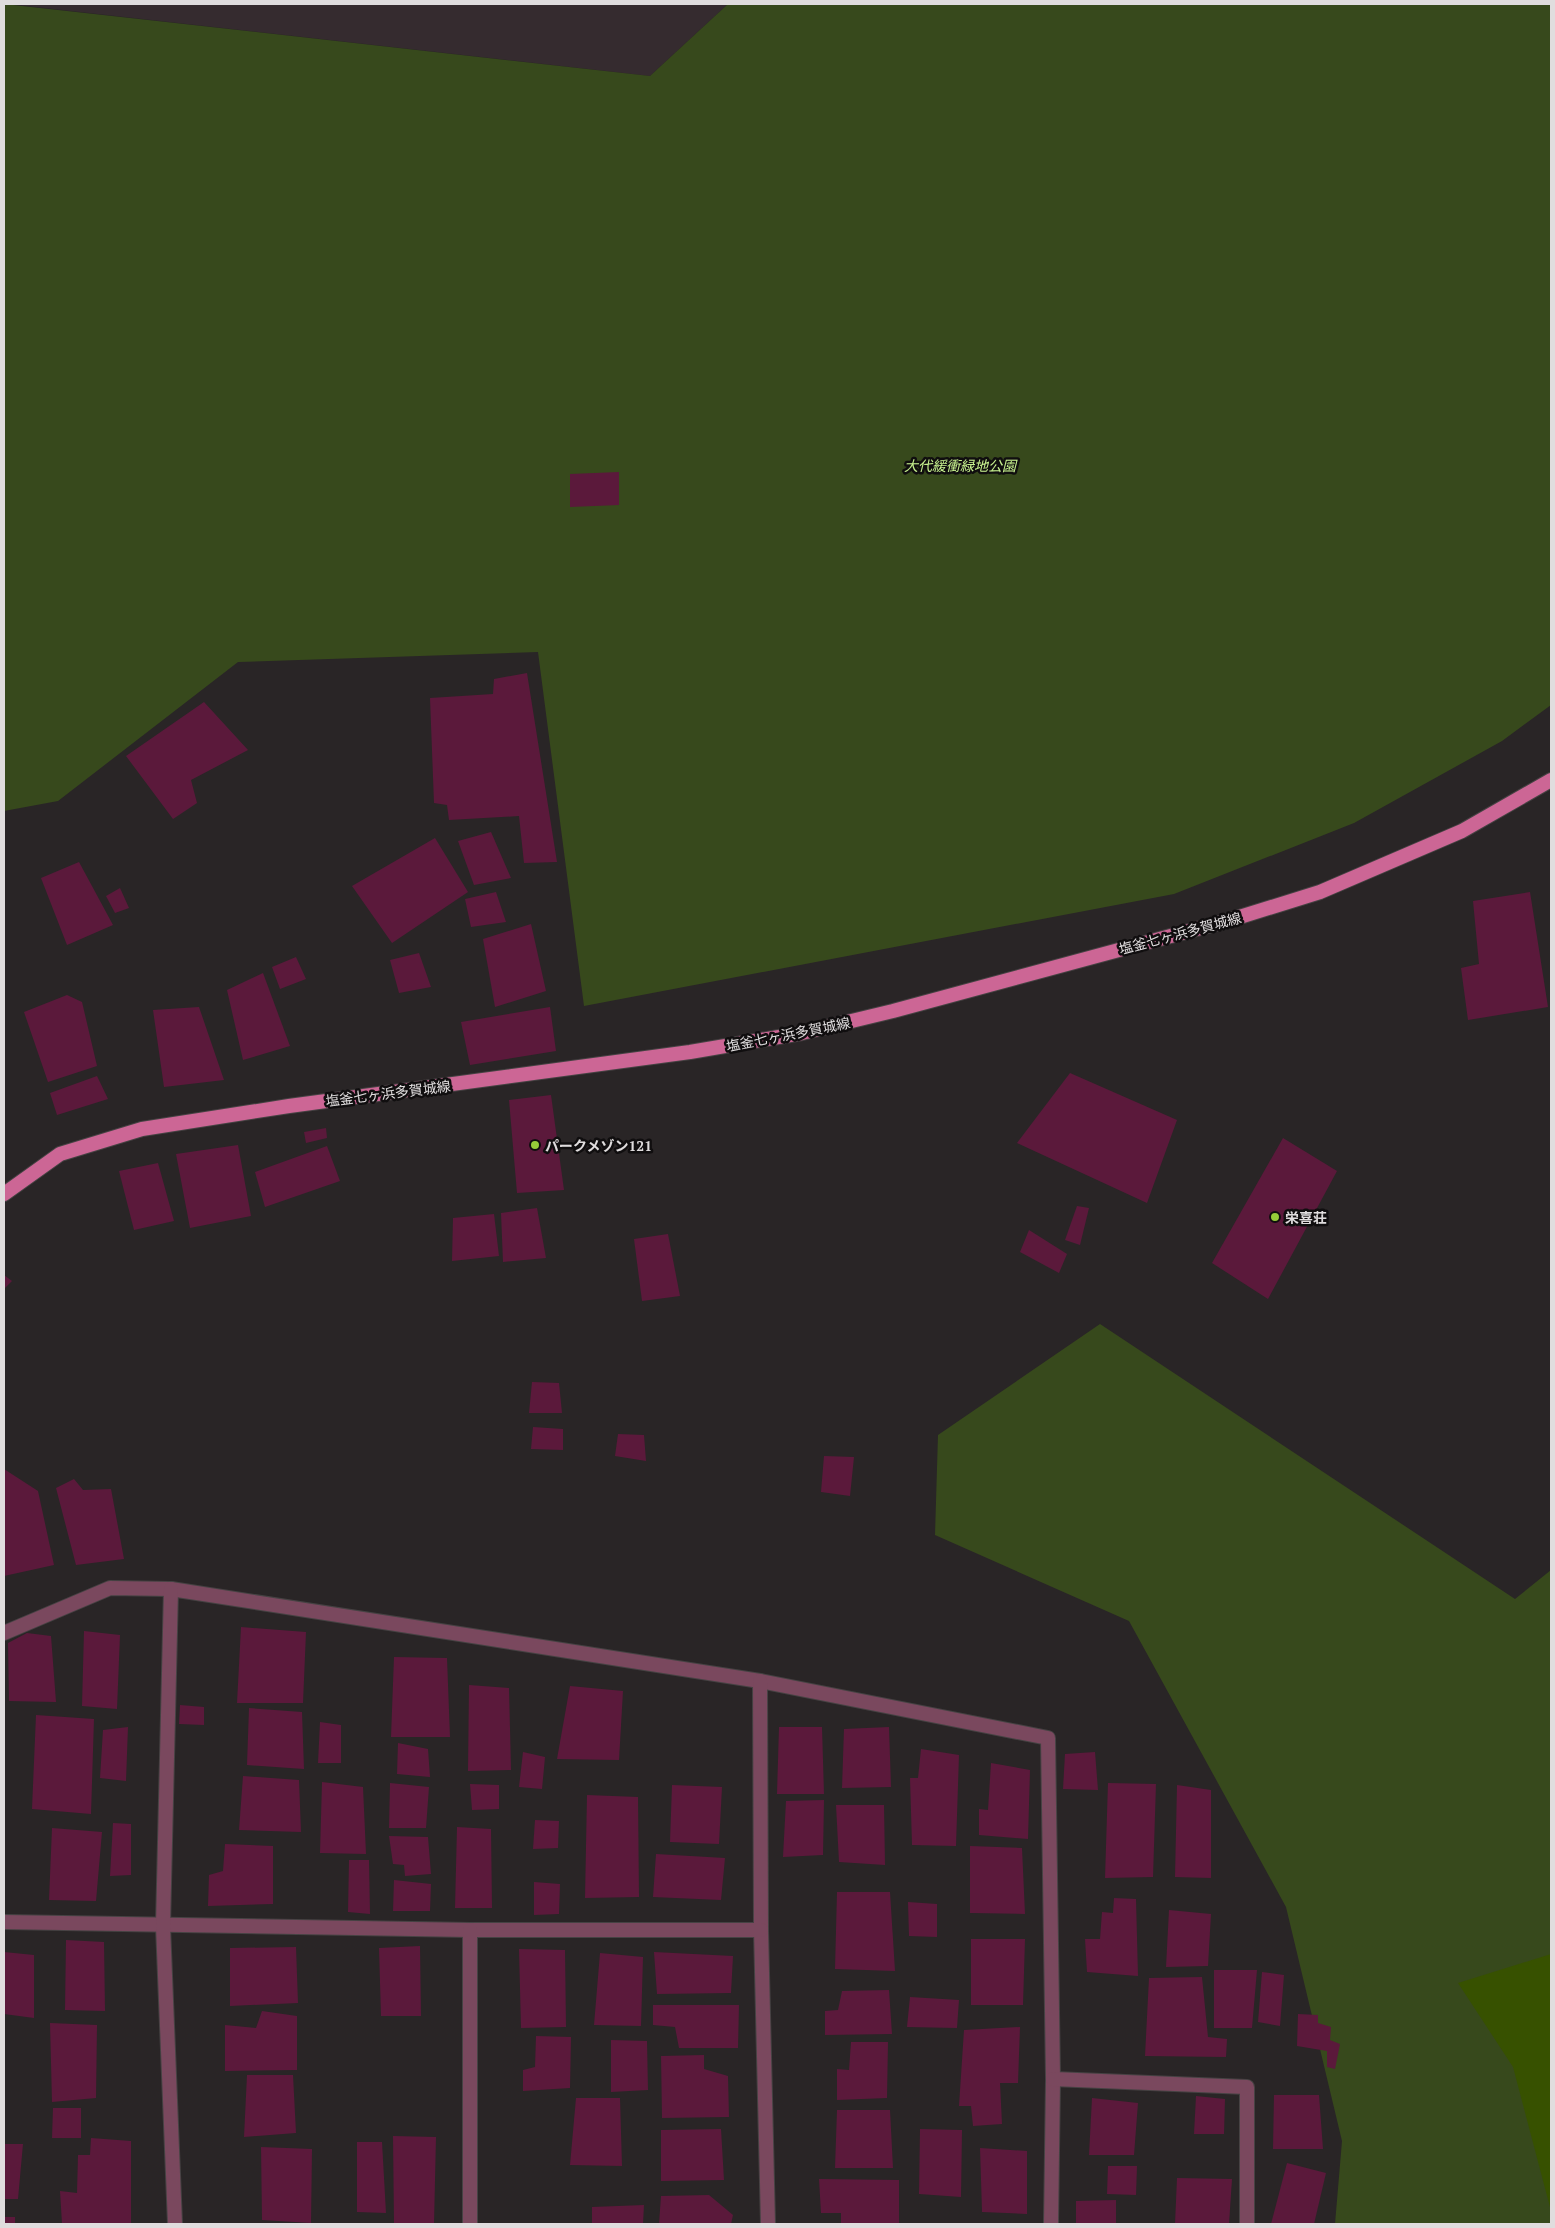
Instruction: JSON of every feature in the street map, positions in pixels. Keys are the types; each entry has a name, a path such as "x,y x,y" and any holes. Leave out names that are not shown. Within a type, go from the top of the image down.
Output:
{"main road":[{"name":"塩釜七ヶ浜多賀城線","path":"4,1194 60,1154 142,1130 290,1106 690,1052 802,1033 893,1011 1230,920 1320,892 1462,831 1551,780"}],"street":[{"path":"4,1633 110,1588 171,1589 760,1681 1048,1738 1053,2079 1050,2224"},
{"path":"171,1589 163,1926 175,2224"},
{"path":"760,1681 761,1930 768,2224"},
{"path":"4,1922 470,1930 761,1930"},
{"path":"470,1930 470,2224"},
{"path":"1053,2079 1247,2087 1247,2224"}],"shaded area":[{"path":"9,4 728,4 650,76"},
{"path":"1551,1954 1551,2211 1513,2067 1458,1983"}],"green space":[{"name":"大代緩衝緑地公園","path":"4,4 650,76 728,4 1551,4 1551,705 1502,741 1354,823 1174,894 584,1006 538,652 238,662 58,801 4,811"},
{"path":"1100,1324 1515,1599 1551,1570 1551,2224 1335,2224 1342,2141 1286,1907 1129,1621 935,1535 938,1435"}],"building":[{"path":"619,472 619,505 570,507 570,474"},
{"path":"527,673 557,862 524,863 519,816 449,820 447,805 434,803 430,698 493,694 494,679"},
{"path":"204,702 248,750 191,780 197,803 173,819 126,756"},
{"path":"491,832 511,878 474,885 458,841"},
{"path":"435,838 468,892 392,943 352,886"},
{"path":"79,862 113,925 67,945 41,878"},
{"path":"120,888 129,908 115,913 106,896"},
{"path":"496,892 506,922 471,927 465,899"},
{"path":"1530,892 1548,1007 1468,1020 1461,968 1479,964 1473,901"},
{"path":"531,924 546,991 495,1007 483,939"},
{"path":"419,953 431,987 399,993 390,960"},
{"path":"296,957 306,979 280,989 272,967"},
{"path":"263,973 290,1046 243,1060 227,990"},
{"path":"67,995 82,1002 97,1066 48,1082 24,1012"},
{"path":"199,1007 224,1080 164,1087 153,1010"},
{"path":"550,1007 556,1051 470,1065 461,1022"},
{"path":"1070,1073 1177,1120 1147,1203 1017,1143"},
{"path":"97,1076 108,1099 57,1115 50,1093"},
{"name":"パークメゾン121","path":"551,1095 564,1190 517,1193 509,1100"},
{"path":"326,1128 327,1138 306,1143 304,1132"},
{"name":"栄喜荘","path":"1283,1138 1337,1171 1268,1299 1212,1263"},
{"path":"238,1145 251,1216 190,1228 176,1154"},
{"path":"327,1146 340,1181 265,1207 255,1172"},
{"path":"158,1163 174,1221 134,1230 119,1171"},
{"path":"1077,1206 1089,1208 1080,1245 1065,1240"},
{"path":"537,1208 546,1258 503,1262 501,1213"},
{"path":"494,1214 499,1256 452,1261 453,1218"},
{"path":"1029,1230 1067,1254 1059,1273 1020,1252"},
{"path":"668,1234 680,1296 642,1301 634,1239"},
{"path":"4,1275 12,1281 4,1289"},
{"path":"532,1382 559,1383 562,1413 529,1413"},
{"path":"533,1427 563,1429 563,1450 531,1449"},
{"path":"618,1434 644,1435 646,1461 615,1456"},
{"path":"824,1456 854,1457 850,1496 821,1492"},
{"path":"4,1469 38,1491 54,1565 4,1576"},
{"path":"74,1479 83,1490 111,1489 124,1559 76,1565 56,1488"},
{"path":"241,1627 306,1632 303,1703 237,1703"},
{"path":"84,1631 120,1635 117,1709 82,1706"},
{"path":"27,1633 51,1636 56,1702 9,1701 8,1643"},
{"path":"394,1657 447,1658 450,1737 391,1737"},
{"path":"469,1685 509,1688 511,1770 468,1771"},
{"path":"570,1686 623,1691 619,1760 557,1759"},
{"path":"180,1705 204,1707 204,1725 179,1724"},
{"path":"249,1708 302,1712 304,1769 247,1765"},
{"path":"36,1715 94,1719 91,1814 32,1809"},
{"path":"320,1722 341,1725 341,1763 318,1763"},
{"path":"128,1727 126,1781 100,1778 103,1730"},
{"path":"779,1727 822,1727 824,1794 777,1794"},
{"path":"889,1727 891,1787 842,1788 844,1729"},
{"path":"398,1743 428,1749 430,1777 397,1774"},
{"path":"921,1749 959,1755 956,1846 912,1845 910,1778 918,1778"},
{"path":"523,1752 545,1757 542,1789 519,1787"},
{"path":"1095,1752 1098,1790 1063,1789 1065,1754"},
{"path":"991,1763 1030,1770 1028,1839 979,1835 979,1809 988,1810"},
{"path":"243,1776 299,1780 301,1832 239,1830"},
{"path":"322,1782 363,1787 366,1854 320,1853"},
{"path":"390,1783 429,1787 426,1828 389,1828"},
{"path":"1108,1783 1156,1784 1153,1877 1105,1878"},
{"path":"470,1784 499,1785 499,1809 472,1810"},
{"path":"672,1785 722,1787 719,1844 670,1842"},
{"path":"1177,1785 1211,1790 1211,1878 1175,1877"},
{"path":"587,1795 638,1797 639,1897 585,1898"},
{"path":"824,1800 823,1855 783,1857 786,1801"},
{"path":"836,1805 884,1805 885,1865 839,1862"},
{"path":"535,1820 559,1821 558,1848 533,1849"},
{"path":"113,1823 131,1824 131,1875 110,1876"},
{"path":"457,1827 491,1829 492,1908 455,1908"},
{"path":"52,1828 102,1832 96,1901 49,1900"},
{"path":"389,1836 428,1837 431,1874 405,1876 404,1865 393,1864"},
{"path":"225,1844 273,1846 273,1904 208,1906 209,1875 223,1871"},
{"path":"970,1846 1022,1848 1025,1914 970,1913"},
{"path":"656,1854 725,1858 721,1900 653,1897"},
{"path":"349,1860 369,1860 370,1914 348,1912"},
{"path":"394,1880 431,1884 430,1911 393,1911"},
{"path":"534,1882 560,1884 559,1914 534,1915"},
{"path":"837,1892 890,1892 895,1971 835,1969"},
{"path":"1114,1898 1136,1899 1138,1976 1087,1972 1085,1939 1100,1939 1102,1912 1113,1913"},
{"path":"908,1902 937,1904 937,1937 909,1936"},
{"path":"1169,1910 1211,1914 1208,1966 1166,1967"},
{"path":"971,1939 1025,1939 1023,2005 971,2005"},
{"path":"66,1940 104,1942 105,2011 65,2010"},
{"path":"420,1946 421,2016 381,2016 379,1948"},
{"path":"296,1947 298,2003 230,2006 230,1948"},
{"path":"519,1949 565,1950 566,2027 521,2028"},
{"path":"4,1952 34,1955 34,2018 4,2014"},
{"path":"654,1952 733,1956 731,1993 657,1994"},
{"path":"600,1953 643,1957 641,2026 594,2025"},
{"path":"1214,1970 1257,1970 1252,2028 1214,2028"},
{"path":"1262,1972 1284,1975 1280,2026 1258,2022"},
{"path":"1202,1977 1208,2037 1227,2039 1226,2057 1145,2056 1149,1978"},
{"path":"889,1990 892,2034 825,2035 825,2011 838,2010 842,1991"},
{"path":"910,1997 959,2000 957,2028 907,2027"},
{"path":"653,2005 739,2005 738,2048 679,2048 675,2027 653,2025"},
{"path":"262,2011 297,2016 297,2070 225,2071 225,2025 256,2028"},
{"path":"1298,2014 1318,2015 1318,2023 1331,2027 1330,2040 1340,2044 1335,2069 1327,2067 1327,2051 1297,2046"},
{"path":"50,2023 97,2025 96,2098 52,2102"},
{"path":"1020,2027 1018,2083 1000,2083 1002,2124 973,2126 971,2106 959,2106 964,2030"},
{"path":"536,2036 571,2037 570,2088 523,2091 523,2070 535,2067"},
{"path":"611,2040 647,2041 648,2090 611,2092"},
{"path":"851,2042 888,2042 887,2098 837,2100 837,2069 849,2070"},
{"path":"704,2055 704,2069 728,2076 729,2117 662,2118 661,2056"},
{"path":"247,2075 293,2075 296,2133 244,2137"},
{"path":"1274,2095 1319,2095 1323,2149 1273,2149"},
{"path":"1196,2096 1225,2099 1224,2134 1194,2134"},
{"path":"576,2098 620,2098 622,2166 570,2165"},
{"path":"1092,2098 1138,2103 1134,2155 1089,2155"},
{"path":"53,2108 81,2108 81,2138 52,2138"},
{"path":"837,2110 890,2110 893,2168 835,2168"},
{"path":"721,2129 724,2180 661,2181 661,2130"},
{"path":"920,2129 962,2130 961,2197 919,2194"},
{"path":"393,2136 436,2137 434,2224 394,2224"},
{"path":"91,2138 131,2141 131,2224 62,2224 60,2191 77,2193 78,2155 90,2155"},
{"path":"357,2142 382,2142 386,2213 357,2212"},
{"path":"4,2144 23,2144 18,2199 4,2199"},
{"path":"261,2147 312,2149 311,2223 262,2220"},
{"path":"980,2148 1027,2151 1027,2214 982,2212"},
{"path":"1287,2163 1326,2173 1314,2224 1271,2224"},
{"path":"1108,2166 1137,2166 1136,2195 1107,2194"},
{"path":"1177,2178 1232,2179 1229,2224 1175,2224"},
{"path":"819,2179 899,2180 899,2224 841,2224 841,2213 821,2213"},
{"path":"709,2195 733,2215 731,2224 659,2224 661,2196"},
{"path":"1116,2200 1116,2224 1076,2224 1076,2201"},
{"path":"644,2205 643,2224 592,2224 592,2207"},
{"path":"4,2217 15,2217 15,2224 4,2224"}],"place":[{"name":"パークメゾン121","path":"535,1145"},
{"name":"栄喜荘","path":"1275,1217"}]}
